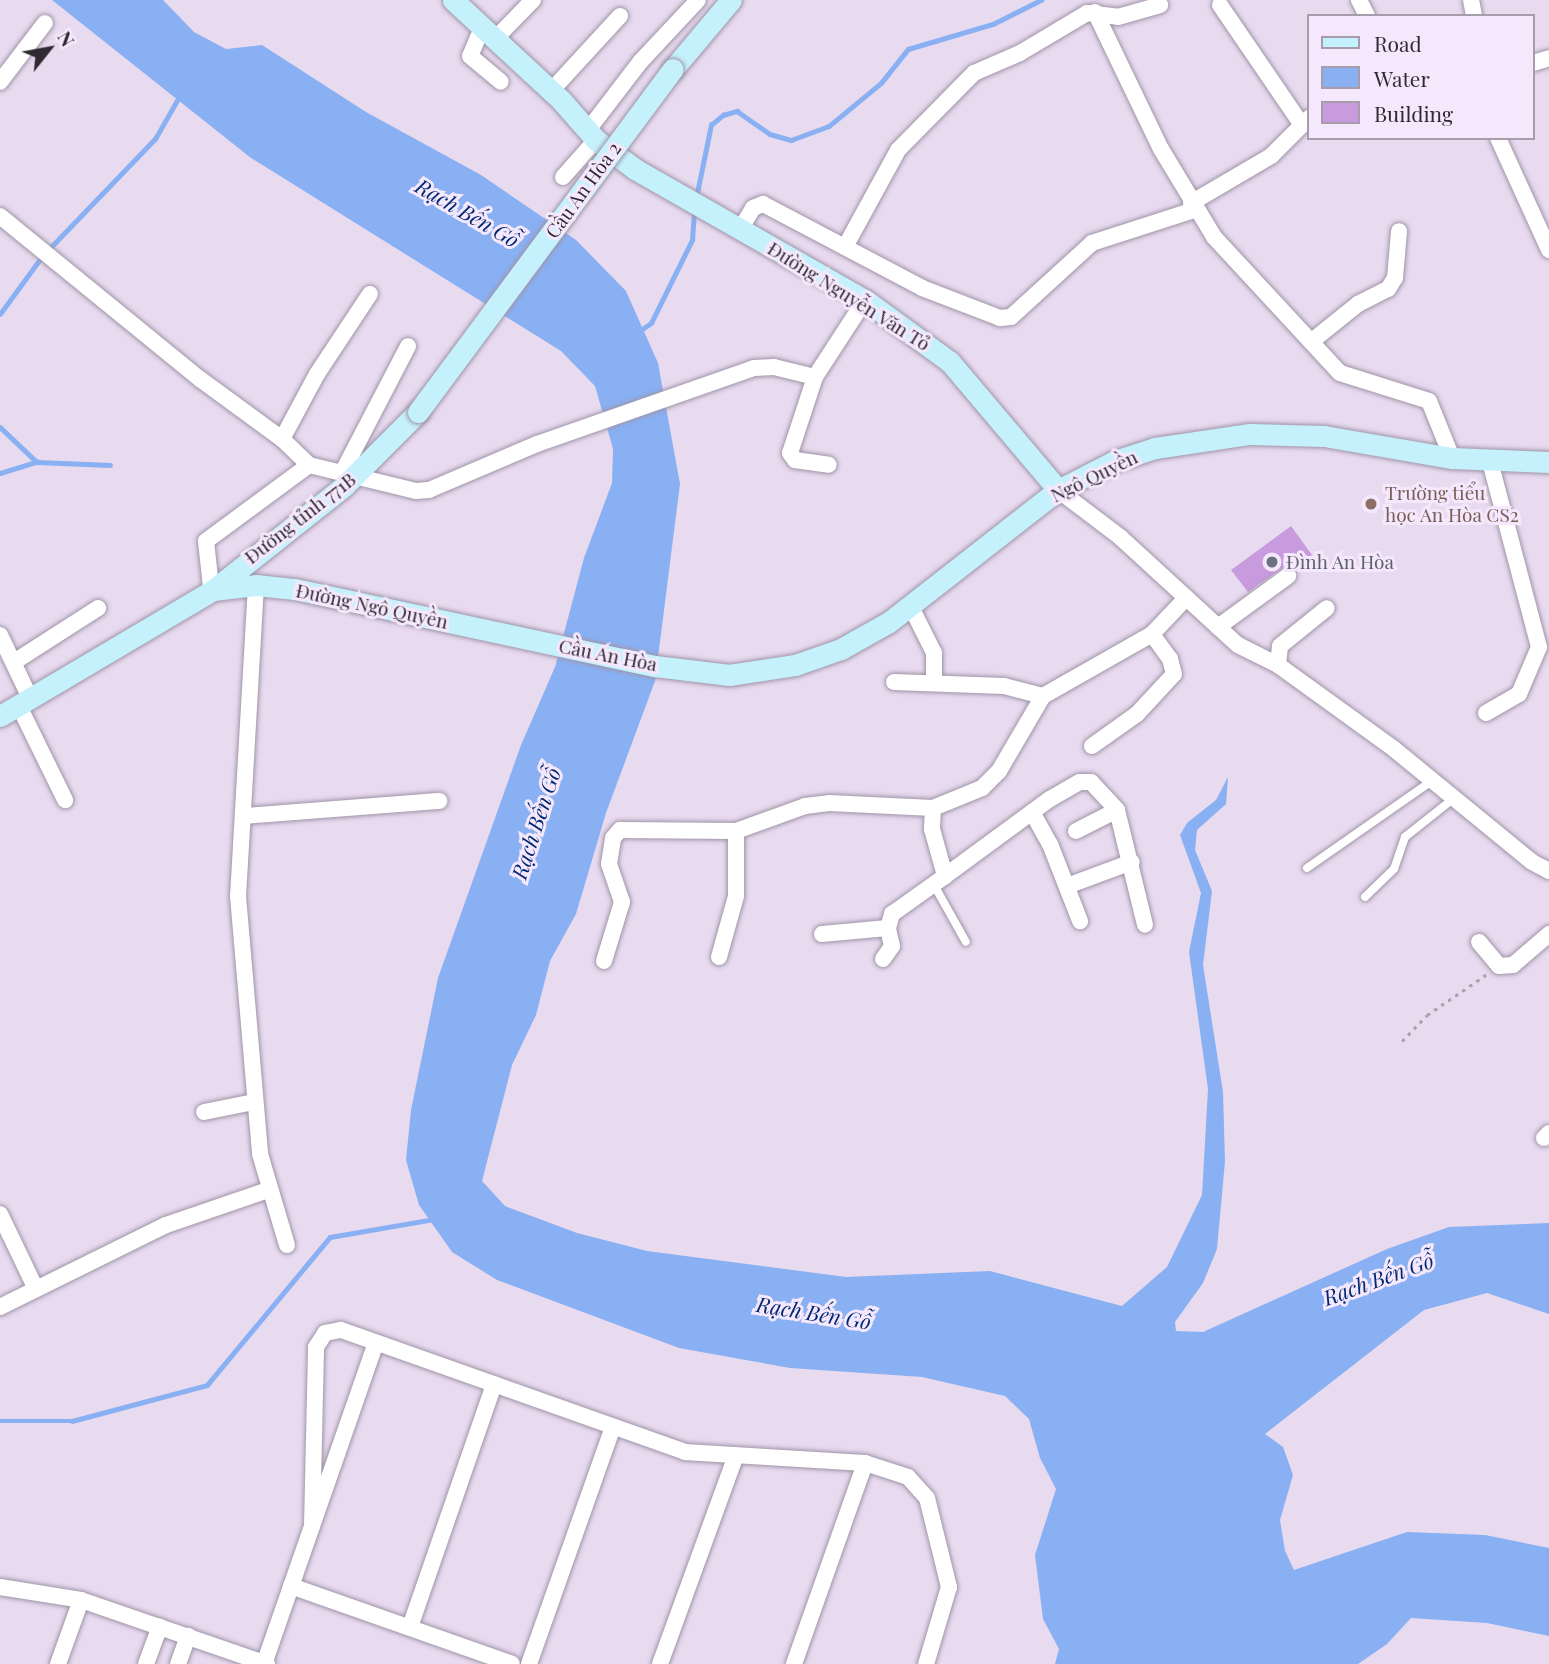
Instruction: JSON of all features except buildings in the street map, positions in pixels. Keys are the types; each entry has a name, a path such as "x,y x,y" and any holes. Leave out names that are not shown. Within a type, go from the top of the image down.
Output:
{"street":[{"path":"453,0 551,91 592,135"},
{"path":"501,82 470,56 488,34 533,0"},
{"path":"563,177 640,61 698,0"},
{"name":"Cầu An Hòa 2","path":"418,412 673,69 731,0"},
{"path":"845,247 898,150 964,82 1095,12 1118,18 1160,5"},
{"path":"741,228 754,208 762,204 922,288 1000,318 1011,317 1092,243 1192,207 1271,156 1306,122 1220,5"},
{"path":"1095,12 1192,207 1268,300 1312,341 1340,373 1429,401 1452,458"},
{"path":"551,91 620,16"},
{"path":"0,82 45,23"},
{"name":"Đường Nguyễn Văn Tỏ","path":"592,135 635,169 712,210 864,300 950,362 1058,490"},
{"path":"1500,140 1543,217 1549,250"},
{"path":"0,216 58,258 200,379 282,439 309,465 416,491 429,490 589,425 754,368 774,366 815,377"},
{"path":"1312,341 1358,304 1388,289 1395,278 1399,230"},
{"path":"282,439 317,374 370,294"},
{"path":"829,465 795,460 790,453 815,377 864,300"},
{"path":"349,475 408,346"},
{"name":"Đường tỉnh 771B","path":"212,588 349,475 418,412"},
{"name":"Ngô Quyền","path":"729,675 795,665 841,649 910,605 1058,490 1115,461 1154,448 1250,434 1324,436 1452,458 1549,462"},
{"path":"1486,713 1519,694 1544,648 1490,461"},
{"path":"17,707 212,588 206,541 309,465"},
{"path":"1058,490 1119,537 1238,645 1278,665 1433,780 1549,871"},
{"path":"1218,627 1288,576"},
{"path":"256,586 238,896 254,1102 268,1190 287,1245"},
{"name":"Đường tỉnh 771B","path":"212,588 256,586"},
{"name":"Đường Ngô Quyền","path":"256,586 295,589 488,630"},
{"path":"604,961 622,902 609,864 615,833 736,831 817,804 933,808 982,788 993,779 1043,696 1152,634 1186,598"},
{"path":"910,605 934,653 934,681"},
{"path":"14,662 98,608"},
{"path":"1278,665 1280,646 1327,608"},
{"name":"Cầu An Hòa","path":"488,630 655,666 729,675"},
{"path":"1092,746 1138,714 1174,674 1175,667 1152,634"},
{"path":"0,635 14,662 17,707 65,800"},
{"path":"894,681 1004,686 1043,696"},
{"path":"883,959 892,946 888,928 892,914 1032,812 1080,782 1091,782 1117,810 1132,862 1145,925"},
{"path":"244,816 439,802"},
{"path":"933,808 932,829 940,880"},
{"path":"1076,831 1117,810"},
{"path":"1032,812 1068,886 1080,921"},
{"path":"719,957 736,896 736,831"},
{"path":"1068,886 1132,862"},
{"path":"822,934 888,928"},
{"path":"1479,942 1499,966 1513,965 1549,933"},
{"path":"204,1112 254,1102"},
{"path":"0,1307 35,1287 57,1281 166,1225 268,1190"},
{"path":"0,1214 35,1287"},
{"path":"312,1526 317,1342 332,1330 685,1452 865,1463 908,1477 920,1486 929,1505 949,1594 926,1664"},
{"path":"0,1587 81,1600 265,1664 376,1343"},
{"path":"410,1627 494,1384"},
{"path":"529,1664 612,1426"},
{"path":"660,1664 736,1455"},
{"path":"794,1664 865,1463"},
{"path":"291,1586 512,1664"},
{"path":"58,1664 81,1600"},
{"path":"146,1664 160,1626"},
{"path":"178,1664 188,1636"}],"lane":[{"path":"1307,868 1433,780"},
{"path":"1365,897 1394,869 1405,837 1454,798"},
{"path":"940,880 966,942"}],"path":[{"path":"1402,1041 1427,1015 1499,966"}],"water":[{"name":"Rạch Bến Gỗ","path":"52,0 163,0 194,32 226,49 262,45 366,112 481,175 576,240 626,291 658,363 680,484 655,681 606,813 576,914 550,961 536,1015 512,1065 482,1181 505,1206 577,1233 647,1251 846,1277 990,1271 1122,1306 1167,1267 1202,1195 1208,1089 1189,952 1201,893 1180,835 1187,823 1216,800 1228,777 1226,804 1197,830 1195,850 1212,891 1203,965 1223,1092 1225,1161 1217,1249 1203,1283 1175,1322 1176,1331 1203,1332 1387,1249 1449,1227 1549,1223 1549,1314 1487,1293 1424,1310 1265,1434 1283,1447 1293,1475 1280,1520 1285,1551 1294,1570 1407,1532 1485,1535 1549,1548 1549,1636 1487,1623 1411,1618 1387,1644 1358,1664 1055,1664 1059,1649 1043,1619 1035,1555 1056,1489 1040,1458 1029,1419 1005,1396 922,1377 790,1368 679,1348 497,1280 452,1252 419,1205 406,1160 411,1110 438,978 521,745 555,667 584,558 612,483 613,449 595,386 561,351 251,158"}],"waterway":[{"path":"696,198 711,125 723,115 737,111 770,134 791,140 829,126 881,83 908,49 993,24 1041,0"},
{"path":"49,249 155,139 179,97"},
{"path":"638,332 651,323 692,240 694,210"},
{"path":"0,314 43,255"},
{"path":"0,427 37,462 110,465"},
{"path":"0,473 37,462"},
{"path":"0,1421 72,1421 207,1385 330,1237 434,1219"}],"place":[{"name":"Trường tiểu học An Hòa CS2","path":"1371,504"},
{"name":"Đình An Hòa","path":"1272,562"}]}
